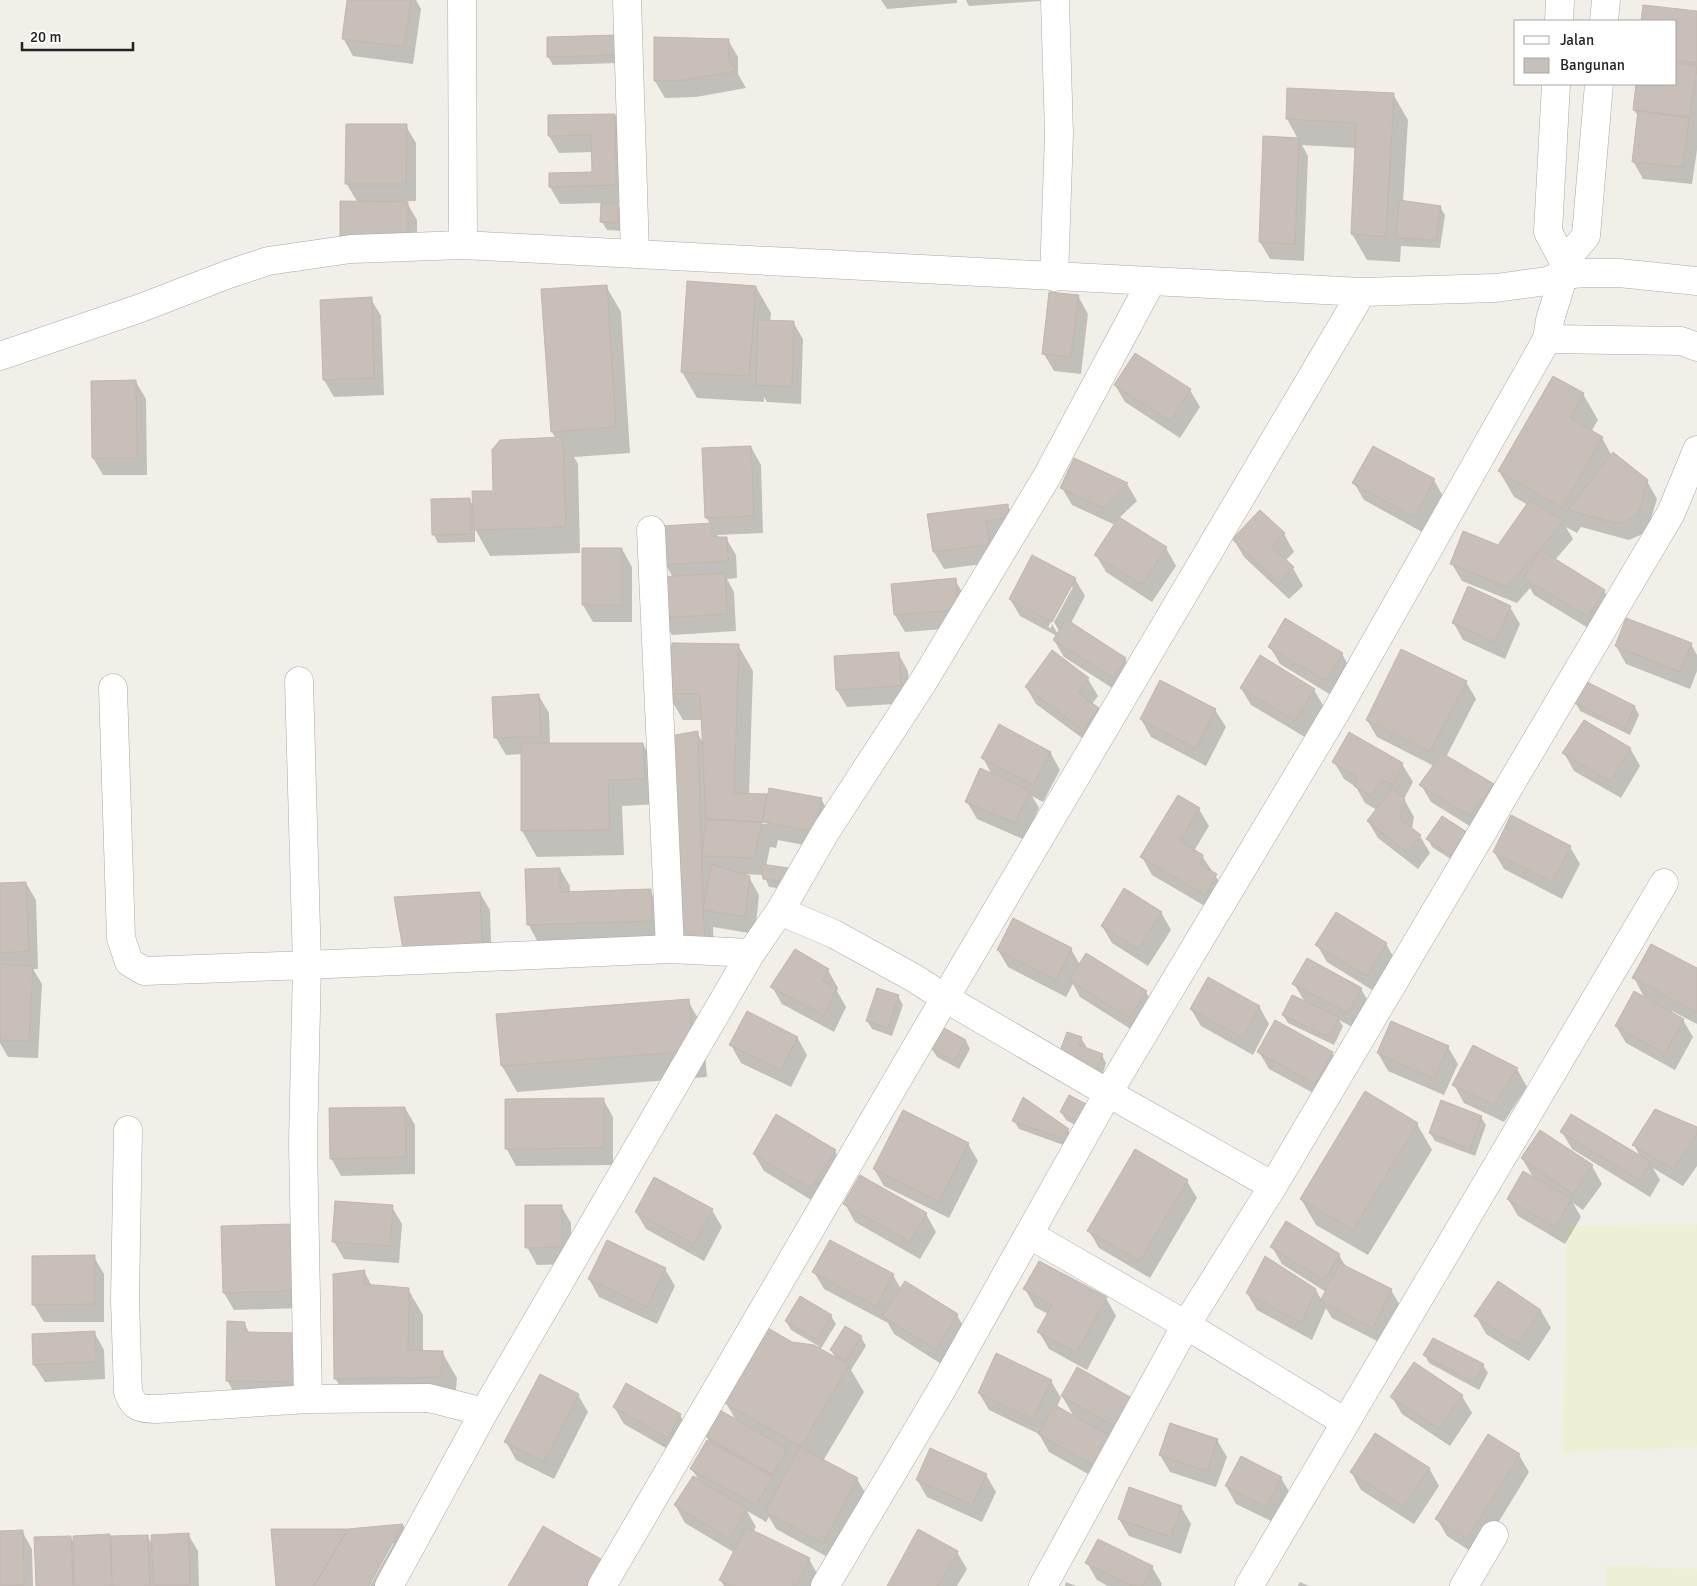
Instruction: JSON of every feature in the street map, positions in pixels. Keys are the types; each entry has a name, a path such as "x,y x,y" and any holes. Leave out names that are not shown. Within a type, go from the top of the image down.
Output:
{"street":[{"path":"462,0 463,245"},
{"path":"628,0 635,253"},
{"path":"1054,277 1059,134 1055,0"},
{"path":"1559,20 1560,0"},
{"path":"1604,20 1606,0"},
{"path":"825,1586 942,1389 1108,1093 1338,710 1547,339 1563,269 1548,232 1556,85"},
{"path":"0,356 138,309 268,261 351,249 463,245 1362,292 1510,287 1547,281 1563,269 1586,236 1599,85"},
{"path":"1563,269 1585,273 1619,273 1697,281"},
{"path":"389,1586 484,1412 751,954 780,911 826,831 923,682 1046,478 1151,282"},
{"path":"602,1586 945,998 1362,292"},
{"path":"1547,339 1681,341 1697,347"},
{"path":"1043,1586 1186,1325 1273,1186 1671,513 1697,450"},
{"path":"651,530 670,949"},
{"path":"299,680 307,966 303,1144 308,1399"},
{"path":"113,688 121,938 129,962 144,971 307,966 670,949 751,954"},
{"path":"1249,1586 1664,883"},
{"path":"780,911 834,934 914,978 1108,1093 1273,1186"},
{"path":"128,1130 125,1300 128,1392 131,1402 141,1409 156,1409 308,1399 429,1398 484,1412"},
{"path":"1030,1235 1186,1325 1345,1422"},
{"path":"1464,1586 1494,1535"}],"green space":[{"path":"1697,1224 1697,1447 1563,1453 1567,1226"},
{"path":"1605,1565 1697,1569 1697,1586 1606,1586"}],"building":[{"path":"347,0 411,0 404,47 342,39"},
{"path":"1643,5 1697,11 1697,63 1677,60 1677,20 1641,20"},
{"path":"616,35 615,55 547,57 547,37"},
{"path":"654,37 729,39 729,60 737,71 686,80 654,81"},
{"path":"1677,63 1697,66 1690,117 1633,110 1636,85 1677,85"},
{"path":"1287,88 1394,93 1386,237 1351,234 1356,123 1286,119"},
{"path":"1638,111 1689,118 1683,167 1632,162"},
{"path":"615,114 616,185 549,187 549,173 592,172 591,135 548,136 548,115"},
{"path":"346,124 407,124 406,184 345,184"},
{"path":"1263,136 1299,138 1295,244 1259,242"},
{"path":"1399,200 1441,206 1436,240 1396,238"},
{"path":"340,201 408,202 408,238 340,238"},
{"path":"601,203 618,203 618,223 600,222"},
{"path":"687,281 756,286 749,376 681,372"},
{"path":"607,285 616,427 551,432 541,289"},
{"path":"1049,292 1079,295 1071,357 1042,354"},
{"path":"372,297 374,378 323,380 320,300"},
{"path":"758,320 794,321 792,387 756,385"},
{"path":"1135,353 1191,389 1170,421 1114,385"},
{"path":"1553,376 1584,393 1570,418 1603,437 1562,508 1498,471"},
{"path":"136,380 137,458 92,458 91,381"},
{"path":"563,437 566,527 474,530 472,491 493,491 492,450 500,440"},
{"path":"751,446 754,516 705,518 702,448"},
{"path":"1373,446 1435,479 1414,517 1352,483"},
{"path":"1613,452 1648,480 1638,515 1619,524 1568,510"},
{"path":"1074,458 1128,483 1103,508 1060,488"},
{"path":"470,498 471,534 432,535 431,499"},
{"path":"1529,501 1564,521 1507,587 1450,564 1463,531 1498,545"},
{"path":"1008,504 1009,518 986,521 989,545 933,552 927,514"},
{"path":"1260,510 1285,533 1272,547 1294,567 1279,583 1232,539"},
{"path":"1119,517 1167,547 1142,585 1094,555"},
{"path":"712,523 712,537 727,537 728,561 664,565 662,526"},
{"path":"582,548 622,548 622,605 582,605"},
{"path":"1541,550 1605,590 1588,617 1523,578"},
{"path":"1032,555 1076,578 1052,622 1009,599"},
{"path":"725,573 727,614 661,618 659,577"},
{"path":"956,578 958,610 894,615 891,584"},
{"path":"1468,586 1511,606 1495,642 1452,623"},
{"path":"1285,618 1343,653 1326,681 1268,647"},
{"path":"1626,618 1692,643 1680,672 1615,646"},
{"path":"1066,619 1126,658 1113,678 1053,640"},
{"path":"672,643 739,644 734,793 767,794 762,822 706,819 700,694 666,694"},
{"path":"1401,649 1467,681 1430,752 1366,720"},
{"path":"1052,650 1089,678 1078,693 1099,708 1083,730 1025,687"},
{"path":"899,652 901,686 836,690 834,656"},
{"path":"1260,655 1315,689 1295,721 1240,688"},
{"path":"1160,680 1216,709 1196,749 1140,719"},
{"path":"1585,681 1635,706 1625,728 1574,703"},
{"path":"539,694 541,736 494,738 492,697"},
{"path":"1584,720 1631,748 1610,781 1562,753"},
{"path":"999,724 1051,752 1033,785 981,758"},
{"path":"698,731 705,944 676,940 670,736"},
{"path":"1349,732 1403,763 1393,785 1382,780 1371,796 1354,786 1358,778 1332,762"},
{"path":"521,743 643,743 645,779 608,780 610,830 521,831"},
{"path":"1442,753 1494,784 1470,816 1419,785"},
{"path":"980,768 1030,790 1015,823 965,802"},
{"path":"769,788 822,798 815,832 762,822"},
{"path":"1392,788 1405,799 1400,819 1421,835 1408,853 1367,821"},
{"path":"1178,795 1200,808 1180,841 1203,855 1201,865 1217,874 1205,895 1140,857"},
{"path":"1511,815 1571,846 1552,882 1493,852"},
{"path":"1442,816 1470,834 1455,857 1426,839"},
{"path":"706,819 762,822 754,858 702,856"},
{"path":"711,864 750,876 745,917 703,910"},
{"path":"761,864 795,869 789,882 763,879"},
{"path":"560,868 560,892 651,889 652,921 527,925 525,869"},
{"path":"26,882 29,951 0,953 0,883"},
{"path":"1124,888 1162,912 1138,949 1101,926"},
{"path":"480,892 483,953 404,955 394,897"},
{"path":"1336,912 1387,943 1367,976 1315,945"},
{"path":"1013,918 1072,948 1056,980 997,950"},
{"path":"1651,944 1697,968 1697,1012 1632,978"},
{"path":"795,949 829,969 823,981 837,988 824,1015 770,987"},
{"path":"1086,953 1147,991 1129,1018 1069,980"},
{"path":"1307,958 1362,988 1348,1013 1292,984"},
{"path":"0,964 33,966 29,1041 0,1040"},
{"path":"1208,977 1260,1006 1243,1038 1190,1009"},
{"path":"877,988 899,995 888,1028 866,1021"},
{"path":"1634,991 1684,1019 1665,1054 1615,1026"},
{"path":"1292,995 1339,1017 1329,1037 1282,1015"},
{"path":"689,999 693,1051 501,1066 496,1014"},
{"path":"747,1011 798,1037 781,1070 729,1045"},
{"path":"1275,1020 1333,1052 1315,1084 1257,1052"},
{"path":"1391,1021 1449,1046 1434,1079 1377,1053"},
{"path":"942,1027 966,1040 954,1061 931,1049"},
{"path":"1067,1032 1082,1037 1079,1045 1103,1054 1095,1074 1060,1051"},
{"path":"1473,1045 1518,1068 1494,1105 1452,1085"},
{"path":"1365,1091 1418,1123 1353,1230 1300,1199"},
{"path":"1069,1095 1088,1105 1079,1122 1060,1112"},
{"path":"1023,1097 1069,1129 1061,1138 1012,1121"},
{"path":"604,1098 604,1148 505,1149 505,1099"},
{"path":"1441,1100 1482,1116 1470,1149 1429,1133"},
{"path":"405,1107 406,1157 330,1159 329,1108"},
{"path":"1655,1109 1697,1127 1697,1134 1673,1169 1632,1145"},
{"path":"903,1110 969,1143 939,1202 873,1169"},
{"path":"776,1114 836,1150 811,1189 753,1154"},
{"path":"1571,1114 1651,1162 1640,1180 1560,1132"},
{"path":"1540,1130 1593,1165 1573,1194 1521,1158"},
{"path":"1135,1149 1188,1180 1140,1261 1087,1231"},
{"path":"1523,1171 1572,1199 1555,1227 1507,1199"},
{"path":"860,1175 927,1213 910,1242 843,1204"},
{"path":"654,1177 713,1209 694,1244 635,1212"},
{"path":"335,1201 393,1205 390,1246 332,1242"},
{"path":"525,1205 562,1205 562,1247 525,1248"},
{"path":"1286,1221 1340,1254 1324,1280 1270,1247"},
{"path":"292,1224 294,1291 223,1293 221,1226"},
{"path":"607,1240 666,1268 647,1307 588,1279"},
{"path":"830,1240 894,1274 876,1306 812,1272"},
{"path":"95,1255 95,1304 32,1305 32,1256"},
{"path":"1265,1256 1316,1289 1302,1323 1246,1293"},
{"path":"1039,1261 1107,1297 1077,1353 1037,1332 1052,1305 1023,1289"},
{"path":"1340,1263 1392,1289 1373,1328 1320,1301"},
{"path":"365,1270 364,1284 409,1288 408,1350 443,1351 441,1377 334,1379 333,1274"},
{"path":"905,1281 958,1314 936,1350 882,1316"},
{"path":"1498,1281 1541,1310 1518,1344 1474,1316"},
{"path":"800,1296 832,1315 817,1340 785,1321"},
{"path":"227,1321 245,1322 245,1332 298,1333 297,1382 226,1381"},
{"path":"845,1326 862,1336 846,1361 830,1350"},
{"path":"768,1328 792,1342 814,1345 849,1365 801,1447 725,1403"},
{"path":"95,1331 96,1362 33,1365 32,1334"},
{"path":"1433,1338 1484,1364 1474,1383 1423,1355"},
{"path":"996,1353 1052,1380 1033,1419 978,1393"},
{"path":"1414,1362 1463,1395 1439,1429 1390,1397"},
{"path":"1077,1367 1137,1401 1121,1430 1061,1396"},
{"path":"540,1374 579,1394 544,1462 504,1442"},
{"path":"626,1383 681,1414 668,1438 613,1407"},
{"path":"1055,1405 1112,1437 1094,1466 1038,1434"},
{"path":"720,1410 787,1449 773,1475 705,1436"},
{"path":"1170,1423 1218,1439 1207,1471 1159,1455"},
{"path":"1375,1433 1430,1468 1403,1507 1350,1472"},
{"path":"1488,1434 1520,1454 1467,1539 1435,1519"},
{"path":"707,1440 773,1477 756,1505 690,1469"},
{"path":"800,1447 858,1478 823,1543 765,1512"},
{"path":"930,1448 987,1474 972,1505 916,1480"},
{"path":"1241,1456 1282,1477 1267,1507 1225,1486"},
{"path":"693,1476 747,1509 729,1539 674,1505"},
{"path":"1129,1487 1182,1506 1171,1537 1118,1519"},
{"path":"403,1524 369,1586 314,1586 348,1529"},
{"path":"543,1526 606,1562 592,1586 508,1586"},
{"path":"746,1527 810,1558 796,1586 731,1586 719,1580"},
{"path":"271,1529 348,1529 314,1586 276,1586"},
{"path":"918,1529 958,1551 938,1586 887,1586"},
{"path":"23,1530 24,1585 0,1586 0,1531"},
{"path":"189,1533 190,1585 154,1585 151,1535"},
{"path":"110,1534 112,1586 74,1586 73,1536"},
{"path":"148,1535 150,1586 112,1586 111,1536"},
{"path":"71,1536 73,1586 36,1586 34,1537"},
{"path":"1098,1539 1153,1566 1143,1586 1132,1586 1085,1563"}]}
